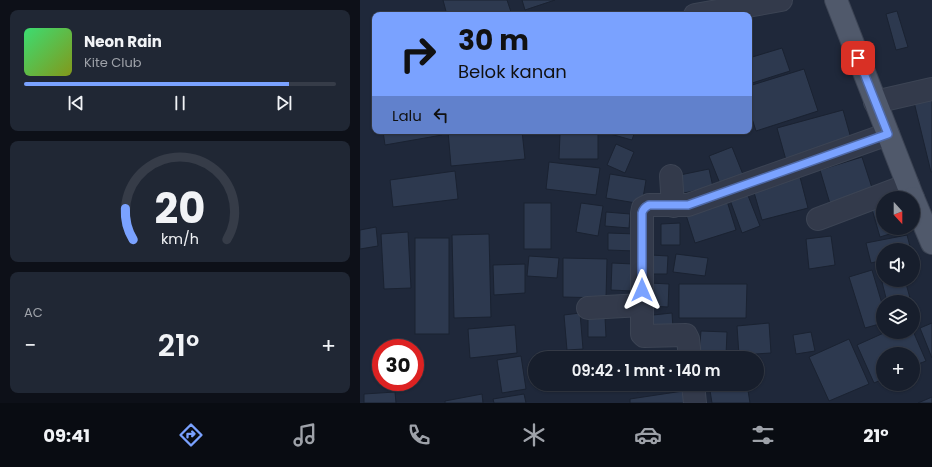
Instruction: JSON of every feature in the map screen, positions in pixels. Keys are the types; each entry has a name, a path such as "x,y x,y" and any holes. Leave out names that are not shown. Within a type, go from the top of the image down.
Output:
{"main road":[{"path":"836,0 910,191"},
{"path":"920,215 932,244"}],"street":[{"path":"712,12 781,0"},
{"path":"875,102 932,89"},
{"path":"689,351 686,335 642,336 643,210 649,205 688,205 888,134"},
{"path":"672,176 673,206"},
{"path":"818,219 876,203"},
{"path":"588,308 642,305"},
{"path":"694,391 695,403"}],"building":[{"path":"443,0 507,0 511,12 446,12"},
{"path":"522,0 555,0 525,10"},
{"path":"897,11 908,47 896,50 886,14"},
{"path":"782,48 790,71 752,83 752,57"},
{"path":"804,69 818,111 756,131 752,118 752,85"},
{"path":"932,98 932,172 931,172 914,102"},
{"path":"843,110 852,142 786,160 777,128"},
{"path":"383,134 442,135 385,145"},
{"path":"448,134 522,134 525,159 451,166"},
{"path":"560,134 598,134 598,159 559,159"},
{"path":"610,134 634,134 632,140"},
{"path":"616,144 634,152 625,173 607,165"},
{"path":"732,147 744,177 721,186 709,156"},
{"path":"862,157 874,194 831,207 820,170"},
{"path":"549,162 600,168 596,195 546,189"},
{"path":"709,169 713,187 679,194 675,176"},
{"path":"455,171 458,199 393,207 390,180"},
{"path":"610,174 646,180 642,204 606,198"},
{"path":"800,177 808,208 762,220 753,189"},
{"path":"747,193 760,226 742,233 730,200"},
{"path":"876,200 876,223 870,202"},
{"path":"727,201 736,230 695,243 686,215"},
{"path":"524,203 551,203 551,249 524,249"},
{"path":"581,203 603,206 598,236 576,232"},
{"path":"606,212 630,214 629,228 605,226"},
{"path":"680,223 680,245 661,245 661,224"},
{"path":"376,227 378,246 360,249 360,230"},
{"path":"408,232 411,288 384,289 381,234"},
{"path":"608,233 636,234 635,251 608,250"},
{"path":"489,234 491,317 454,318 452,235"},
{"path":"907,235 909,243 876,243 876,262 871,263 866,243"},
{"path":"831,236 835,265 809,269 806,239"},
{"path":"415,238 449,238 449,334 415,334"},
{"path":"676,254 708,258 705,276 673,272"},
{"path":"651,255 668,256 667,274 650,274"},
{"path":"529,256 559,258 557,278 527,276"},
{"path":"563,258 607,259 606,298 563,297"},
{"path":"612,263 633,264 632,291 611,290"},
{"path":"525,264 525,293 494,295 493,265"},
{"path":"872,270 879,295 876,295 876,325 865,328 849,277"},
{"path":"650,283 669,284 668,307 649,306"},
{"path":"679,284 747,284 746,318 679,318"},
{"path":"883,287 907,287 909,295 885,295"},
{"path":"580,313 583,349 567,350 564,315"},
{"path":"672,313 673,329 654,331 653,315"},
{"path":"605,317 606,337 588,337 588,318"},
{"path":"769,323 771,353 764,353 764,351 739,351 737,326"},
{"path":"932,323 932,358 920,328"},
{"path":"515,325 517,353 470,358 468,329"},
{"path":"701,331 727,332 726,351 699,351"},
{"path":"811,332 815,351 796,354 793,335"},
{"path":"876,336 876,339 916,339 920,347 876,347 876,382 874,383 857,345"},
{"path":"849,339 869,384 829,401 809,357"},
{"path":"920,347 926,361 920,363"},
{"path":"521,356 526,389 502,393 497,360"},
{"path":"683,391 685,403 630,403 630,399"},
{"path":"710,391 748,391 750,403 712,403"},
{"path":"395,392 396,403 364,403 364,394"},
{"path":"482,394 483,403 445,403 445,401"},
{"path":"524,394 526,403 494,403 493,399"},
{"path":"932,397 932,403 918,403"}],"route":[{"path":"642,290 642,213 644,208 649,205 688,205 888,134 858,58"}]}
